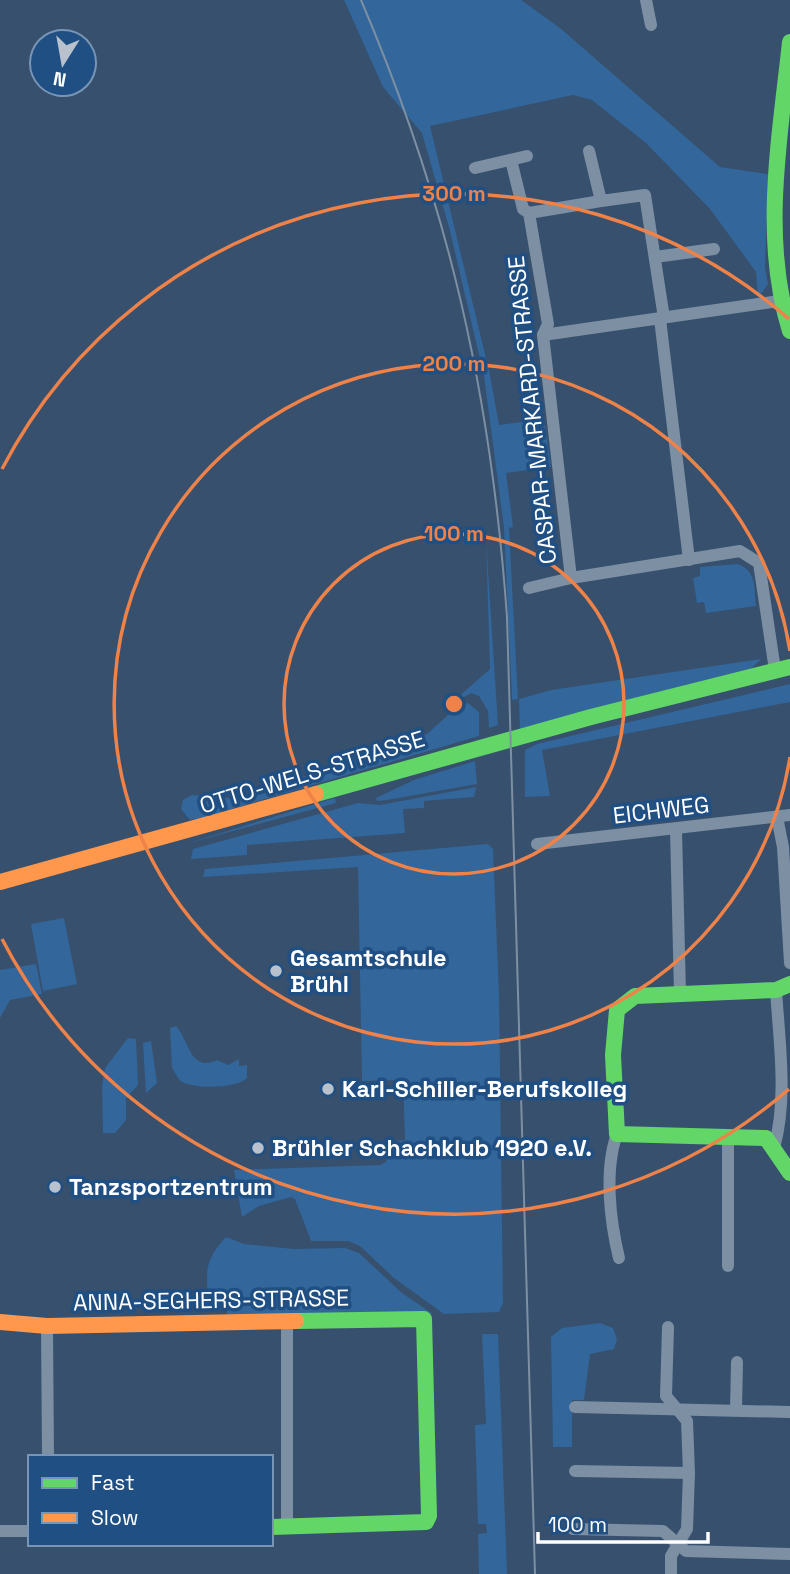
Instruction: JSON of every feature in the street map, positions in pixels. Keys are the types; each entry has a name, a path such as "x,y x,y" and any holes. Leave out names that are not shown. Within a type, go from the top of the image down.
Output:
{"street":[{"path":"646,0 651,25"},
{"path":"790,42 778,190 777,246 783,260 784,298 790,331"},
{"path":"589,151 601,201"},
{"path":"475,168 527,156"},
{"name":"CASPAR-MARKARD-STRASSE","path":"511,160 523,209 529,213 548,324 543,335 571,578"},
{"path":"529,213 645,195 655,257 689,560"},
{"path":"655,257 714,249"},
{"path":"543,335 784,298"},
{"path":"529,588 571,578 740,551 752,555 759,563 785,671"},
{"name":"OTTO-WELS-STRASSE","path":"0,883 175,837 507,738 785,671"},
{"name":"EICHWEG","path":"537,844 790,815"},
{"path":"776,817 783,847 790,962"},
{"path":"676,830 680,993"},
{"path":"619,1258 613,1233 611,1151 617,1134 616,1014 622,1002 635,996 783,987 785,1075 779,1132 774,1148"},
{"path":"617,1134 766,1138 790,1172"},
{"path":"728,1138 728,1266"},
{"name":"ANNA-SEGHERS-STRASSE","path":"0,1322 47,1326 424,1319 429,1516 426,1522 279,1527"},
{"path":"279,1527 287,1321"},
{"path":"47,1326 48,1455"},
{"path":"668,1327 666,1396 687,1421 689,1472 687,1529 671,1556 671,1574"},
{"path":"737,1363 737,1410"},
{"path":"575,1407 790,1412"},
{"path":"575,1471 689,1472"},
{"path":"573,1529 663,1531 686,1550 790,1554"},
{"path":"0,1531 28,1531"}],"shaded area":[{"path":"344,0 521,0 560,28 720,167 768,174 765,268 768,284 758,298 756,272 710,209 646,143 592,100 573,95 430,126 490,375 499,425 544,419 551,467 506,473 513,527 509,528 518,699 512,700 504,528 484,376 450,231 422,133 383,87"},
{"path":"486,539 498,725 489,728 488,711 479,696 471,693 448,706 490,669"},
{"path":"737,564 751,575 756,606 706,613 704,602 697,603 693,578 700,576 700,567"},
{"path":"761,659 750,670 520,729 519,699 551,690"},
{"path":"790,684 790,702 542,750 550,796 525,797 525,750 537,744"},
{"path":"468,703 479,712 479,736 201,818 190,820 181,809 183,800 192,795 239,799 427,734 458,706"},
{"path":"475,761 477,784 377,801 376,798 414,780"},
{"path":"476,787 474,797 424,801 424,808 403,809 405,833 247,845 247,855 191,859 193,849 358,803 380,805"},
{"path":"335,798 336,803 185,844"},
{"path":"488,844 493,849 499,995 503,1303 499,1312 444,1314 394,1278 360,1246 348,1241 311,1241 295,1199 291,1197 259,1206 242,1217 234,1170 380,1165 386,1162 393,1141 405,1140 403,1080 362,1081 358,867 203,877 205,869"},
{"path":"64,918 77,984 43,991 31,924"},
{"path":"36,964 42,994 10,1000 0,1018 0,970"},
{"path":"176,1026 196,1059 208,1063 217,1060 228,1065 239,1059 239,1066 247,1065 247,1078 235,1084 216,1087 196,1086 180,1081 172,1068 170,1028"},
{"path":"128,1038 136,1039 138,1085 126,1098 126,1120 115,1133 103,1133 102,1086 105,1068"},
{"path":"151,1041 157,1083 146,1093 143,1043"},
{"path":"226,1237 244,1244 294,1249 345,1248 359,1253 402,1293 433,1314 227,1317 227,1309 209,1310 207,1279 209,1263"},
{"path":"600,1323 613,1328 617,1339 614,1349 590,1354 584,1400 572,1400 572,1447 553,1447 551,1337 562,1328"},
{"path":"482,1334 498,1334 507,1574 479,1574 478,1534 487,1533 486,1524 478,1524 475,1425 486,1424"}],"tram line":[{"path":"361,0 419,152 442,227 477,378 500,535 507,617 535,1574"}],"traffic: fast":[{"path":"790,42 775,187 776,260 790,331"},
{"path":"316,794 591,717 790,667"},
{"path":"790,984 776,990 635,996 617,1010 613,1055 617,1134 766,1138 790,1173"},
{"path":"273,1527 426,1522 429,1516 424,1319 296,1321"}],"traffic: slow":[{"path":"0,882 316,794"},
{"path":"0,1322 47,1326 296,1321"}],"place":[{"name":"Gesamtschule Brühl","path":"276,971"},
{"name":"Karl-Schiller-Berufskolleg","path":"328,1089"},
{"name":"Brühler Schachklub 1920 e.V.","path":"258,1148"},
{"name":"Tanzsportzentrum","path":"55,1187"}]}
